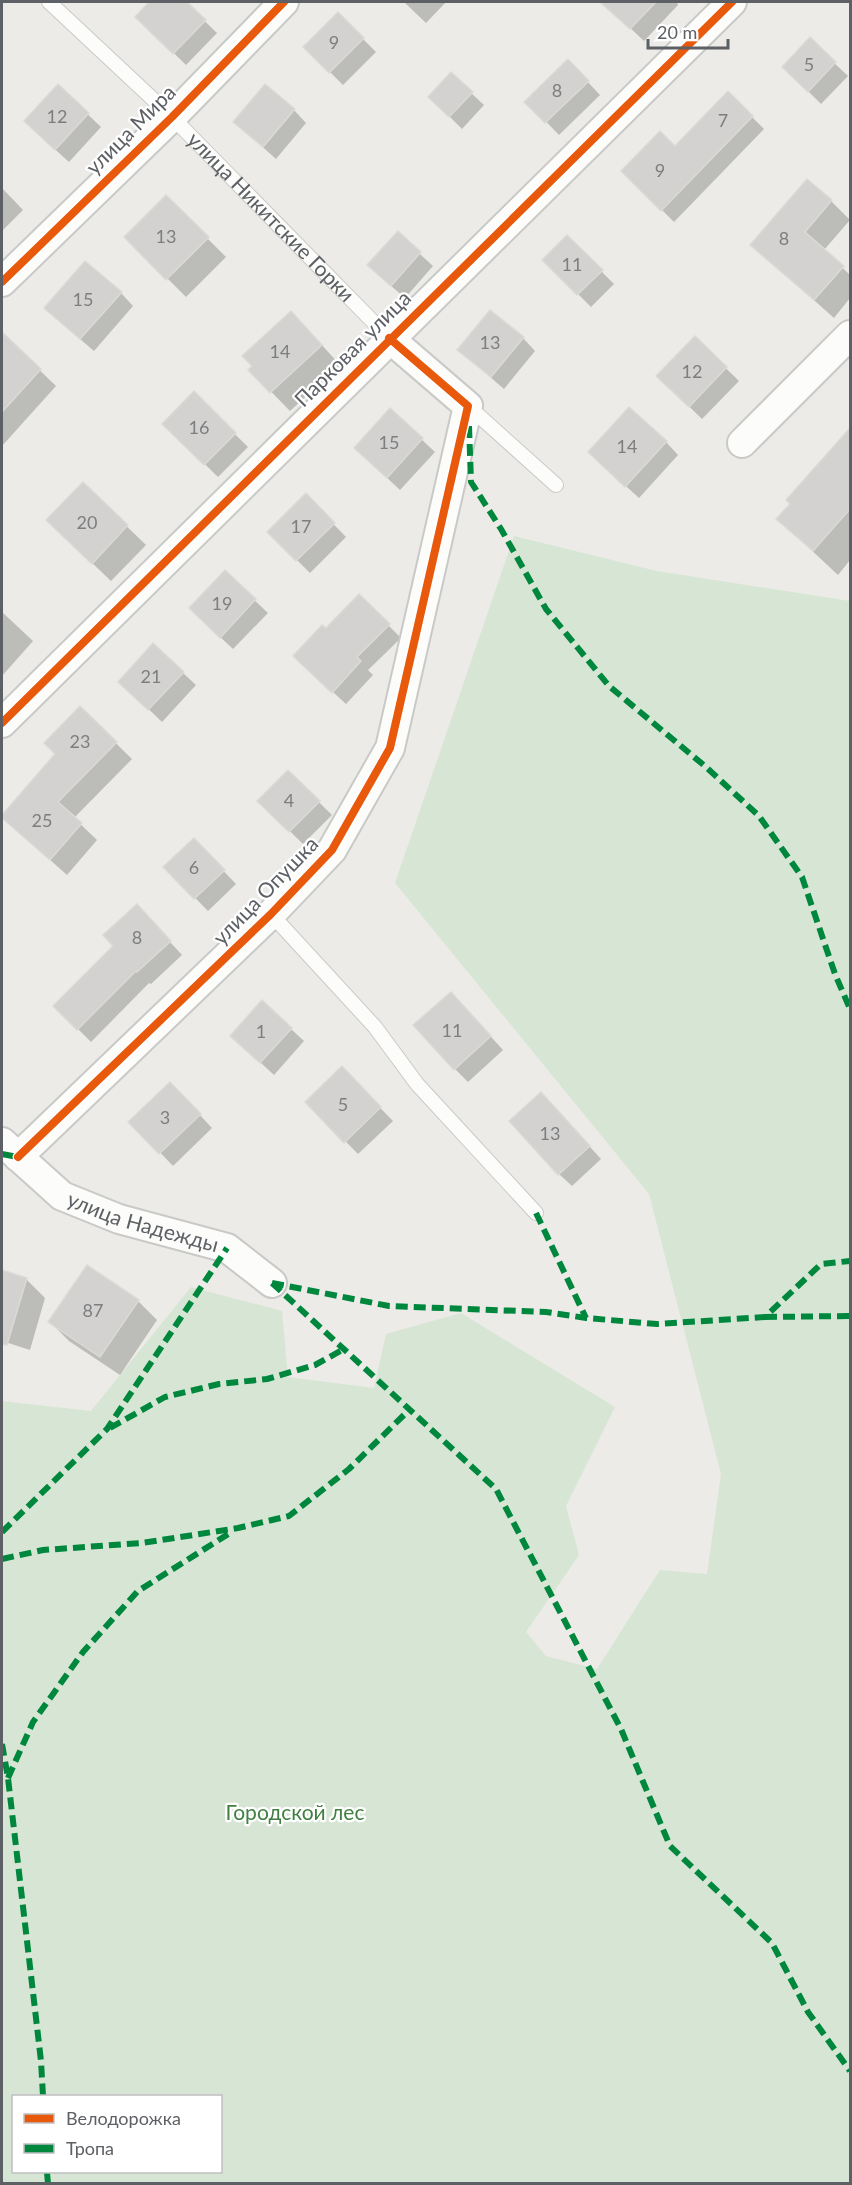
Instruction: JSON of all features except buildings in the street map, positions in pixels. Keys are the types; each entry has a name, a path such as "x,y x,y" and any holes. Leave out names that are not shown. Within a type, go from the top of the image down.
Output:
{"street":[{"name":"улица Мира","path":"2,282 172,117 284,2"},
{"name":"Парковая улица","path":"2,723 389,338 732,2"},
{"path":"742,443 850,335"},
{"name":"улица Никитские Горки","path":"389,338 468,406"},
{"name":"улица Опушка","path":"10,1150 271,914 332,850 390,748 468,406"},
{"name":"улица Надежды","path":"10,1150 62,1196 118,1219 227,1248 272,1283"}],"lane":[{"name":"улица Никитские Горки","path":"49,2 172,117 389,338"},
{"path":"468,406 556,485"},
{"path":"271,914 375,1027 417,1084 536,1213"}],"green space":[{"name":"Городской лес","path":"514,536 657,571 850,601 850,2183 2,2183 2,1401 91,1411 191,1287 282,1311 288,1377 374,1388 386,1334 461,1313 615,1407 566,1506 579,1555 526,1632 546,1656 597,1669 660,1570 707,1574 721,1474 649,1194 395,883"}],"marked path":[{"path":"469,426 471,482 501,529 546,609 609,686 706,767 759,816 802,877 835,974 850,1009"},
{"path":"2,1154 18,1157"},
{"path":"536,1213 586,1318"},
{"path":"2,1532 107,1429 227,1248"},
{"path":"272,1283 389,1306 546,1312 657,1324 765,1317 821,1264 850,1261"},
{"path":"272,1283 496,1489 621,1729 670,1846 772,1943 808,2012 850,2071"},
{"path":"765,1317 850,1316"},
{"path":"110,1428 165,1397 219,1384 267,1379 315,1365 344,1349"},
{"path":"2,1559 43,1550 142,1543 238,1528 289,1516 349,1469 410,1409"},
{"path":"8,1778 33,1722 83,1652 138,1591 233,1531"},
{"path":"2,1744 8,1778 43,2095"},
{"path":"47,2173 48,2184"}],"cycle path":[{"path":"2,282 172,117 284,2"},
{"path":"2,723 732,2"},
{"path":"18,1157 271,914 332,850 390,748 468,406 389,338"}]}
